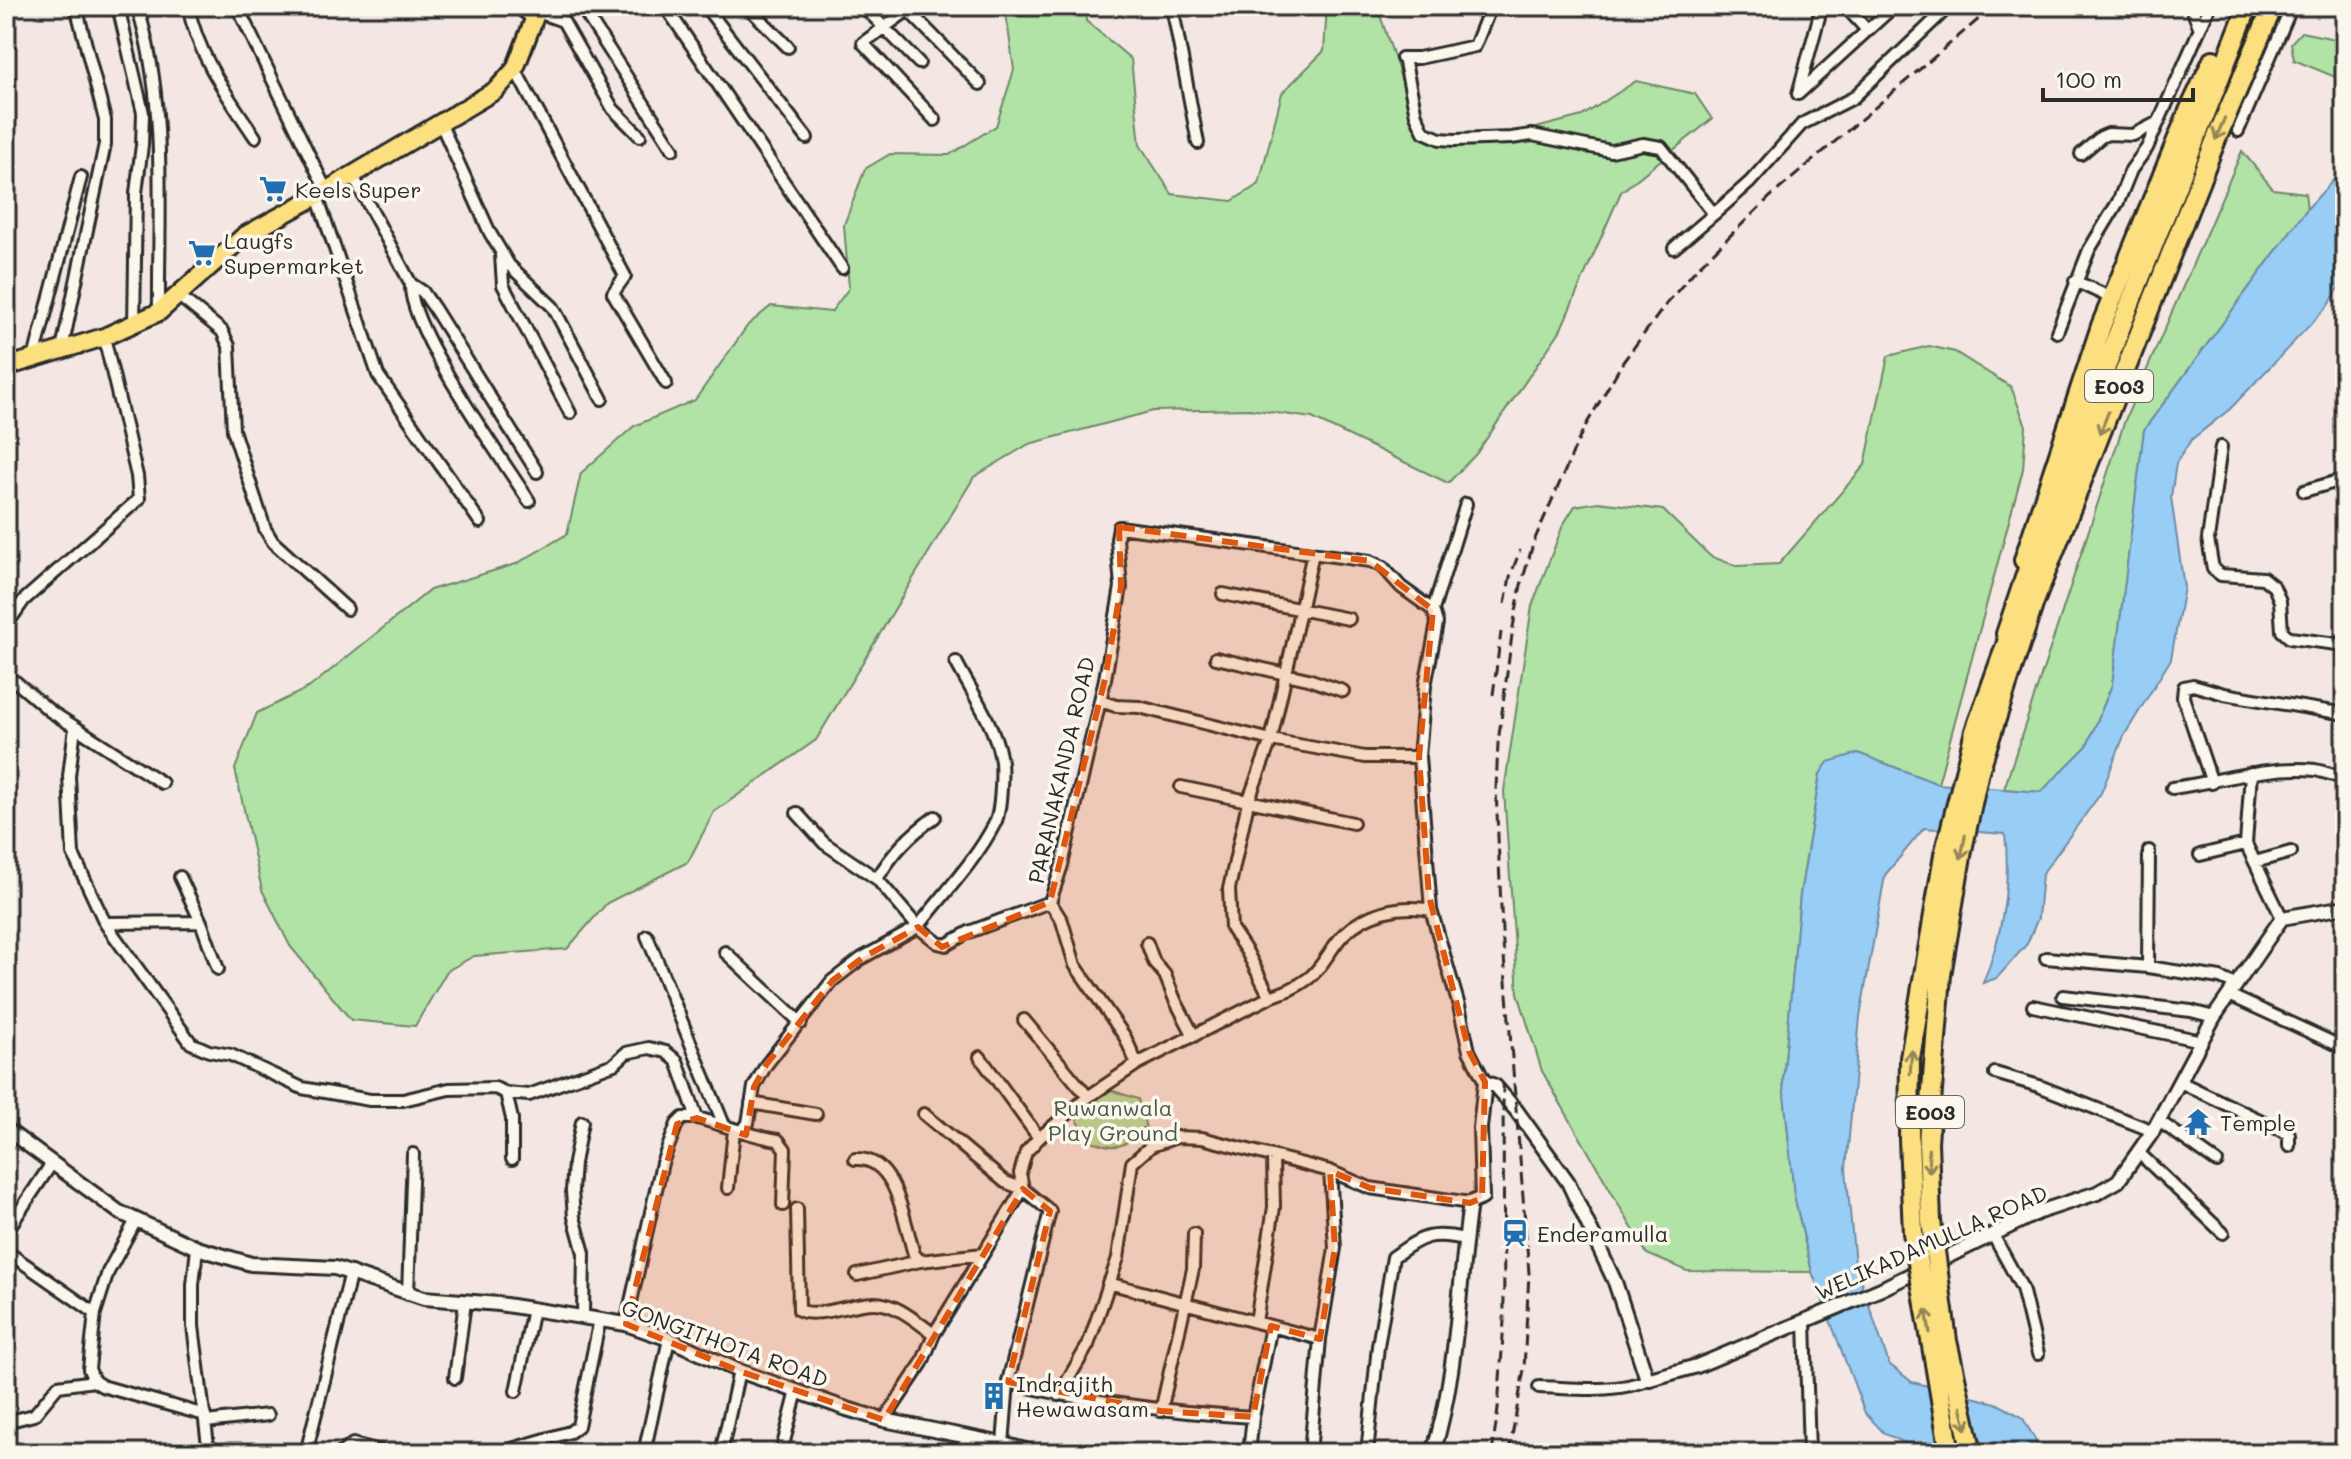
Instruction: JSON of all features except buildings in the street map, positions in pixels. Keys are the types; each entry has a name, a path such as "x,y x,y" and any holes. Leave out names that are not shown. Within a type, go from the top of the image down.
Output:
{"highway":[{"path":"2001,630 2101,326 2189,111 2239,6"},
{"path":"1975,731 2110,330 2217,67 2247,6"},
{"name":"E003","path":"1972,1453 1947,1341 1931,1221 1928,1142 1941,975 1962,850 1975,731 2116,339 2247,6"},
{"name":"E003","path":"1950,1453 1913,1233 1909,1139 1910,1072 1942,871 1972,772 2034,602 2211,152 2273,6"},
{"path":"1988,686 2029,518 2105,295 2151,179 2183,109 2223,38"}],"main road":[{"path":"6,367 104,337 134,326 159,312 244,236 496,90 515,69 538,13"}],"street":[{"path":"62,349 105,144 105,120 76,6"},
{"path":"118,6 143,113 136,193 134,326"},
{"path":"137,6 153,68 157,108 159,312"},
{"path":"188,6 191,22 211,72 255,137"},
{"path":"237,6 321,193 378,375 480,522"},
{"path":"516,6 563,21 613,109 640,136"},
{"path":"581,6 673,149"},
{"path":"665,6 842,268"},
{"path":"705,6 807,138"},
{"path":"747,6 788,47"},
{"path":"863,6 919,63"},
{"path":"1172,6 1198,143"},
{"path":"1491,6 1475,46 1402,58 1416,115 1424,132 1440,139 1455,140 1532,135 1611,151 1643,144 1661,147 1714,214"},
{"path":"1822,6 1798,94 1894,6"},
{"path":"1845,6 1867,30"},
{"path":"1674,248 1750,182 1802,124 1853,98 1942,13 1938,6"},
{"path":"2191,6 2200,29"},
{"path":"2057,332 2089,250 2118,202 2131,170 2147,148 2210,6"},
{"path":"2238,131 2292,6"},
{"path":"935,120 863,43 908,10 980,84"},
{"path":"515,69 625,276 613,293 666,383"},
{"path":"6,99 6,143"},
{"path":"440,122 490,233 509,265 553,307 602,399"},
{"path":"2081,154 2108,134 2133,135 2157,123"},
{"path":"352,174 411,284 423,292 434,308 537,472"},
{"path":"34,358 81,177"},
{"path":"501,251 503,285 570,413"},
{"path":"2075,281 2105,295"},
{"path":"411,284 410,294 421,323 444,369 529,501"},
{"path":"179,296 222,331 229,346 233,430 265,529 273,542 347,609"},
{"path":"6,626 24,600 139,499 137,476 104,337"},
{"path":"2221,447 2208,539 2213,569 2221,575 2263,578 2274,587 2280,601 2282,631 2290,638 2345,645"},
{"path":"2304,491 2345,479"},
{"path":"1059,1395 1088,1345 1118,1258 1132,1163 1151,1146 1177,1137 1202,1138 1330,1171 1370,1188 1470,1203 1482,1198 1480,1128 1485,1082 1469,1051 1431,910 1419,757 1425,686 1437,623 1433,610 1466,504"},
{"name":"PARANAKANDA ROAD","path":"918,927 938,943 946,945 969,932 1050,902 1062,865 1090,733 1100,701 1121,587 1119,527 1313,553"},
{"path":"1270,997 1231,928 1229,889 1248,802 1271,740 1313,553 1370,561 1383,567 1401,587 1433,610"},
{"path":"1223,594 1349,619"},
{"path":"1216,658 1308,679 1343,691"},
{"path":"734,1128 748,1123 754,1087 766,1065 832,981 862,958 918,927 959,878 997,820 1001,757 993,733 956,662"},
{"path":"6,684 16,682 50,711 162,783"},
{"path":"2212,783 2183,697 2184,687 2193,685 2224,694 2345,714"},
{"path":"1100,701 1116,706 1139,707 1271,740 1365,757 1419,757"},
{"path":"75,727 69,776 73,854 105,923 191,1043 209,1051 231,1055 302,1088 370,1100 403,1100 449,1089 495,1088 506,1093 529,1095 614,1064 626,1053 649,1048 666,1052 677,1061 697,1118"},
{"path":"2172,788 2212,783 2251,773 2313,770 2345,778"},
{"path":"2251,773 2246,844 2282,918 2345,907"},
{"path":"1181,787 1353,823"},
{"path":"797,813 824,843 877,879 918,927"},
{"path":"877,879 893,853 909,836 935,817"},
{"path":"2200,855 2246,844"},
{"path":"2148,967 2149,851"},
{"path":"2255,862 2291,852"},
{"path":"180,877 218,969"},
{"path":"1050,902 1062,921 1075,965 1125,1037 1137,1064"},
{"path":"884,1420 922,1363 934,1334 1023,1189 1020,1173 1026,1152 1039,1138 1088,1097 1137,1064 1292,989 1312,976 1345,933 1367,919 1388,909 1412,907 1431,910"},
{"name":"WELIKADAMULLA ROAD","path":"1539,1387 1601,1390 1635,1386 1697,1366 1881,1289 2039,1212 2097,1193 2118,1181 2156,1126 2214,1017 2282,918"},
{"path":"105,923 201,922"},
{"path":"647,936 734,1128 728,1188"},
{"path":"1147,943 1194,1036"},
{"path":"725,952 801,1023"},
{"path":"2046,958 2148,967 2220,978 2232,990 2340,1046"},
{"path":"2063,996 2191,1011 2214,1017"},
{"path":"2033,1006 2202,1041"},
{"path":"1024,1020 1088,1097"},
{"path":"980,1057 1039,1138"},
{"path":"1995,1073 2156,1126 2217,1162"},
{"path":"1485,1082 1495,1086 1516,1110 1568,1182 1615,1282 1646,1376 1650,1379"},
{"path":"2180,1082 2289,1134 2289,1146"},
{"path":"506,1093 512,1119 512,1159"},
{"path":"751,1103 816,1114"},
{"path":"924,1114 1005,1182 1023,1189 1050,1211 1008,1382 1003,1444"},
{"path":"626,1324 662,1163 677,1124 683,1118 697,1118 755,1137 778,1140 785,1149 783,1205"},
{"path":"582,1122 572,1191 574,1217 584,1253 583,1315"},
{"name":"GONGITHOTA ROAD","path":"6,1129 135,1222 197,1248 251,1264 335,1268 408,1294 583,1315 626,1324 669,1339 739,1371 884,1420 1031,1452"},
{"path":"2139,1153 2223,1233"},
{"path":"408,1294 413,1154"},
{"path":"1256,1322 1274,1207 1273,1157"},
{"path":"855,1159 865,1158 881,1166 892,1180 914,1254 920,1261"},
{"path":"6,1232 52,1163"},
{"path":"1310,1453 1320,1339 1335,1248 1330,1171"},
{"path":"1433,1453 1443,1420 1470,1203"},
{"path":"797,1209 799,1310 803,1313 817,1312 875,1302 895,1307 934,1334"},
{"path":"135,1222 108,1272 95,1313 89,1369 94,1381 206,1418 268,1415"},
{"path":"1161,1411 1193,1269 1194,1234"},
{"path":"1367,1453 1378,1346 1393,1257 1424,1236 1447,1235 1465,1239"},
{"path":"1993,1235 2022,1288 2038,1354"},
{"path":"197,1248 193,1326 209,1453"},
{"path":"6,1251 95,1313"},
{"path":"857,1275 920,1261 983,1254"},
{"path":"306,1453 351,1272"},
{"path":"1108,1283 1320,1339"},
{"path":"455,1378 465,1302"},
{"path":"516,1391 533,1309"},
{"path":"498,1453 570,1432 578,1426 600,1319"},
{"path":"1805,1321 1809,1453"},
{"path":"1249,1453 1271,1326"},
{"path":"644,1453 669,1339"},
{"path":"721,1453 739,1371"},
{"path":"6,1422 34,1415 58,1386 94,1381"},
{"path":"1008,1382 1059,1395 1161,1411 1253,1417"},
{"path":"781,1453 797,1391"},
{"path":"962,1453 966,1437"},
{"path":"208,1438 220,1453"},
{"path":"341,1453 353,1444 387,1453"}],"highlighted area":[{"path":"1119,527 1370,561 1433,610 1419,757 1429,896 1469,1051 1485,1082 1482,1198 1470,1203 1370,1188 1330,1171 1335,1248 1320,1339 1271,1326 1253,1417 1161,1411 1008,1382 1050,1211 1023,1189 884,1420 739,1371 626,1324 677,1124 697,1118 746,1135 754,1087 766,1065 832,981 862,958 918,927 942,947 1050,902 1105,679 1121,587"}],"green space":[{"path":"1005,6 1086,6 1086,21 1131,59 1140,145 1172,194 1232,201 1259,184 1282,93 1324,51 1327,6 1377,6 1416,123 1442,136 1502,137 1582,116 1636,81 1695,94 1712,119 1621,192 1560,331 1476,454 1448,483 1312,418 1249,409 1153,411 1029,444 974,477 816,740 714,812 688,862 607,903 567,949 474,956 447,971 415,1026 351,1020 290,946 262,890 235,769 257,713 310,687 430,590 516,564 567,534 581,473 634,426 695,400 748,325 771,306 831,312 849,288 844,225 865,169 890,154 949,155 996,126 1014,70"},
{"path":"2301,32 2345,41 2345,81 2294,60 2291,43"},
{"path":"2242,151 2273,189 2305,193 2307,209 2144,430 2112,685 2087,746 2041,792 2004,789 2125,420"},
{"path":"1929,346 1955,352 2011,387 2026,426 2023,469 1938,784 1858,753 1820,774 1800,895 1783,1082 1794,1195 1812,1272 1687,1271 1647,1254 1542,1071 1518,993 1504,791 1532,606 1563,525 1575,506 1598,502 1663,510 1710,556 1736,566 1779,564 1865,465 1888,356"},
{"name":"Ruwanwala Play Ground","path":"1110,1090 1138,1099 1146,1128 1120,1146 1091,1141 1077,1120 1086,1105"}],"water":[{"path":"2345,167 2345,279 2327,307 2230,409 2191,440 2176,463 2171,497 2184,587 2171,659 2124,736 2101,793 2042,874 2038,918 2027,944 1997,978 1983,983 1995,948 2006,891 2005,834 1924,828 1885,875 1860,1017 1846,1169 1855,1264 1889,1364 1912,1382 1996,1403 2022,1417 2043,1453 1928,1453 1885,1434 1865,1413 1812,1272 1794,1195 1783,1082 1800,895 1820,774 1828,762 1858,753 1938,784 2041,792 2087,746 2112,685 2144,430 2307,209"}],"railway":[{"path":"1509,1453 1524,1369 1529,1273 1502,931 1496,789 1498,743 1513,627 1534,541 1583,430 1623,362 1667,303 1698,267 1770,197 1994,6"},
{"path":"1505,604 1510,577 1520,550"},
{"path":"1493,695 1501,632"},
{"path":"1492,1453 1504,1321 1503,1083"}],"place":[{"name":"Keels Super","path":"273,189"},
{"name":"Laugfs Supermarket","path":"202,253"},
{"name":"Temple","path":"2198,1122"},
{"name":"Enderamulla","path":"1515,1233"},
{"name":"Indrajith Hewawasam","path":"994,1396"}]}
